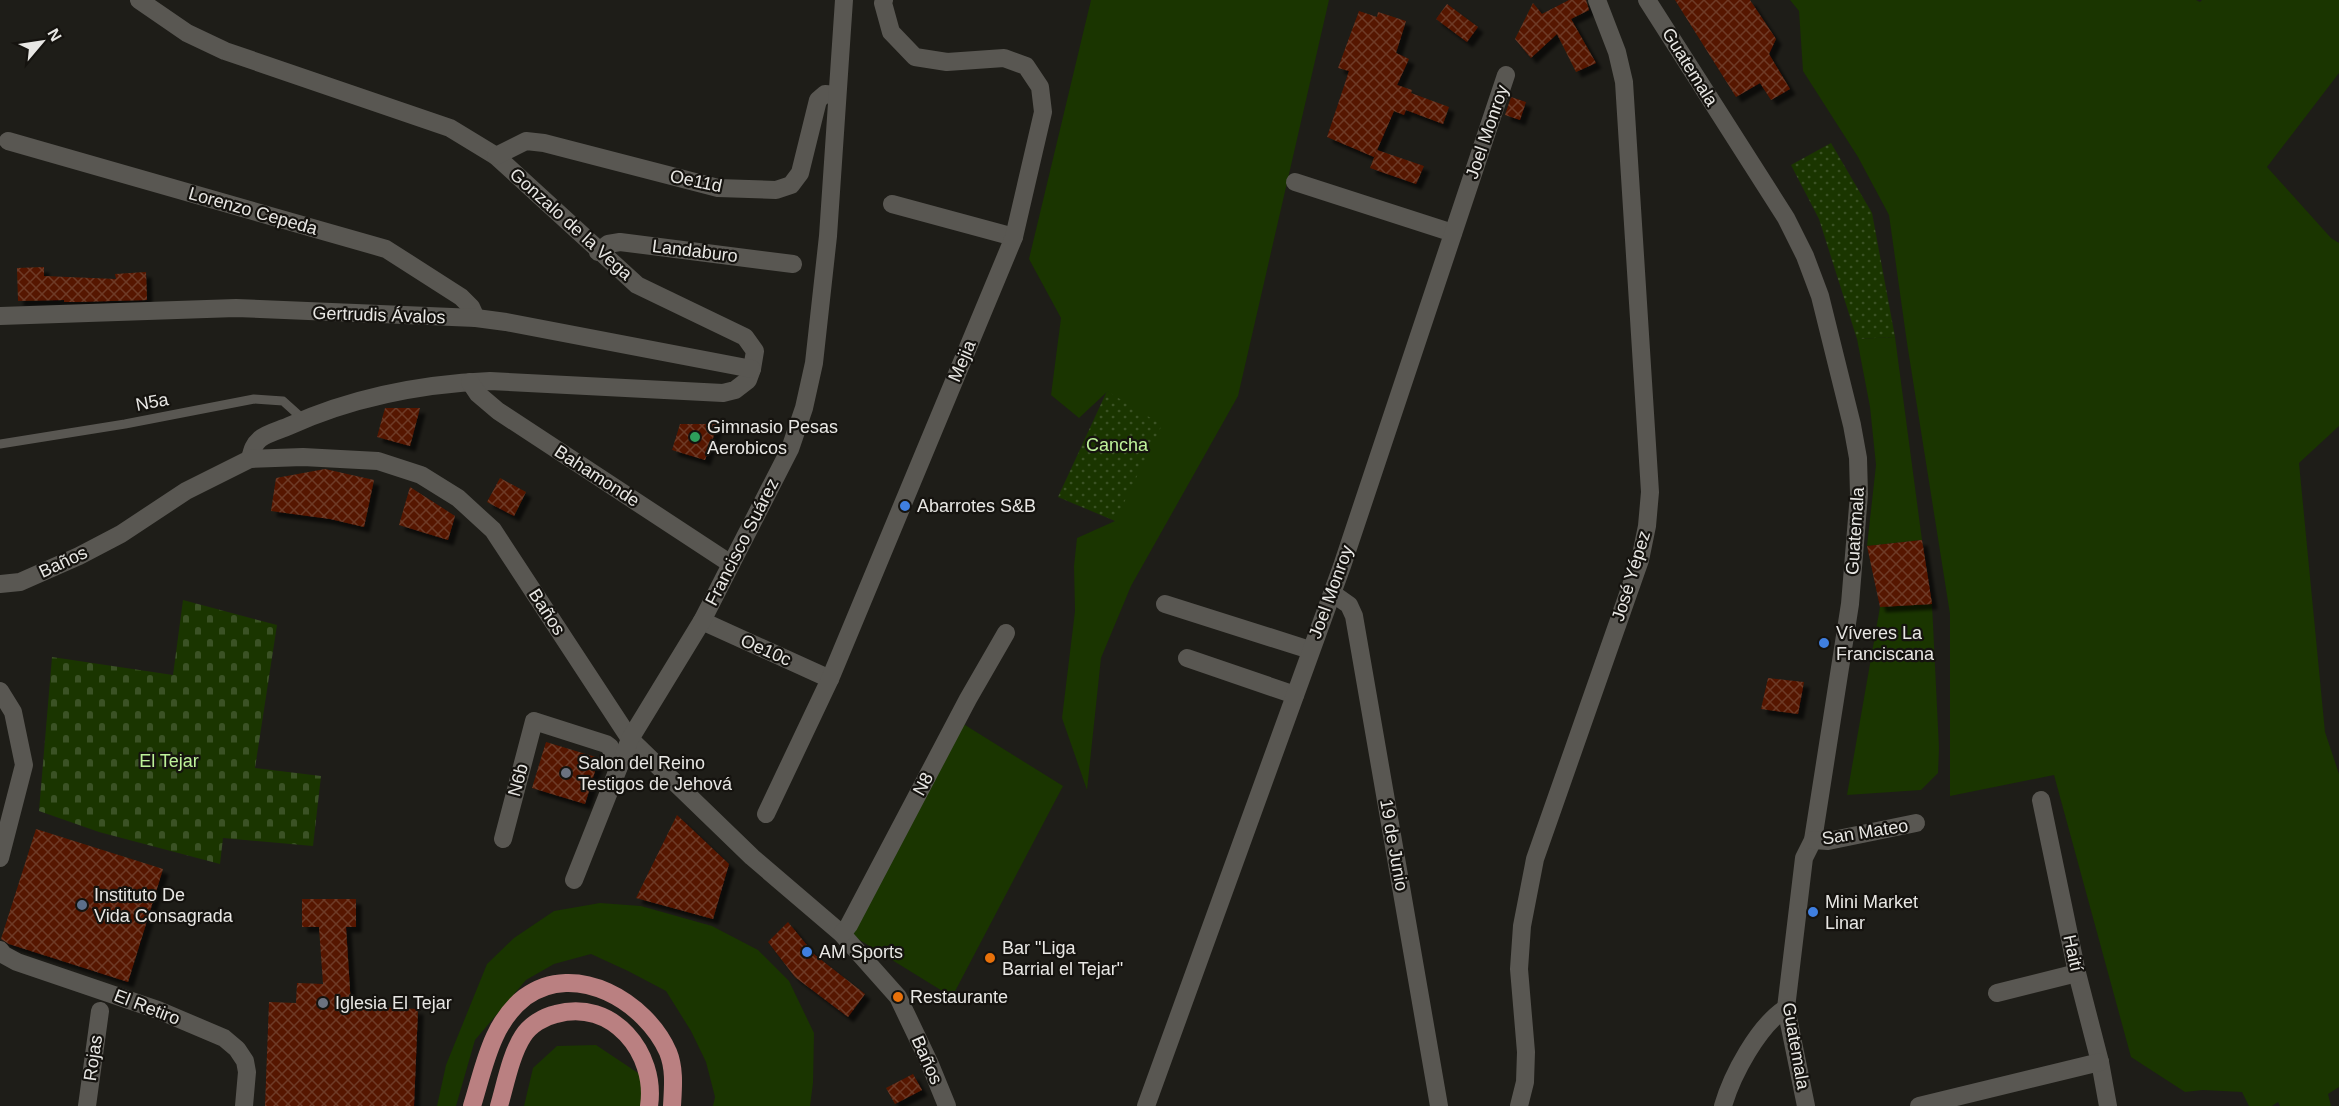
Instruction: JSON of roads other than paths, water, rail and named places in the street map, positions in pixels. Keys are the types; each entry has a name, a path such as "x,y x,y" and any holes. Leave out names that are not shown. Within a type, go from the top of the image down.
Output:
{"main road":[{"path":"472,1106 493,1039 504,1019 525,997 545,987 573,983 591,985 620,997 639,1012 658,1033 669,1054 674,1082 672,1106"},
{"path":"499,1106 523,1036 545,1017 564,1011 583,1010 613,1021 639,1050 651,1090 649,1106"}],"street":[{"name":"Gonzalo de la Vega","path":"139,0 187,33 225,51 450,128 496,156 598,252 637,285 746,337 754,351 752,369"},
{"name":"Francisco Suárez","path":"574,880 630,739 702,621 790,449 804,408 811,374 828,236 844,0"},
{"name":"Mejia","path":"766,814 830,679 1014,237 1043,112 1040,87 1026,66 1004,58 947,62 915,57 891,33 884,0"},
{"name":"José Yépez","path":"1520,1106 1525,1082 1526,1052 1519,969 1522,927 1535,859 1640,560 1647,526 1650,492 1624,82 1617,52 1597,0"},
{"name":"Guatemala","path":"1647,0 1786,218 1805,256 1820,296 1858,458 1859,494 1850,604 1813,840 1804,858 1786,1008 1806,1106"},
{"name":"Joel Monroy","path":"1146,1106 1332,593 1506,75"},
{"name":"Oe11d","path":"496,156 526,141 544,143 718,188 776,190 791,185 800,173 818,100 825,94 837,95"},
{"name":"Lorenzo Cepeda","path":"8,141 386,249 461,297 471,307 476,318"},
{"path":"1295,182 1453,233"},
{"path":"892,204 1014,237"},
{"name":"Landaburo","path":"598,252 608,244 620,242 794,264"},
{"name":"Gertrudis Ávalos","path":"0,316 237,309 476,318 752,369"},
{"path":"250,459 253,448 261,438 303,419 341,406 400,393 490,381 723,393 735,390 748,380 752,369"},
{"name":"Bahamonde","path":"470,382 478,394 498,411 730,564"},
{"name":"Baños","path":"0,584 20,582 79,556 120,534 186,491 250,459 303,457 378,461 421,475 458,498 493,530 630,739 752,857 842,934 898,997 947,1106"},
{"name":"19 de Junio","path":"1332,593 1349,605 1354,616 1440,1106"},
{"path":"1165,604 1310,650"},
{"name":"Oe10c","path":"702,621 830,679"},
{"name":"N8","path":"842,934 1006,633"},
{"path":"1187,658 1295,695"},
{"path":"0,691 13,712 24,765 0,858"},
{"name":"N6b","path":"502,838 534,721 606,744 610,747 618,768"},
{"name":"Haití","path":"2041,800 2077,973 2100,1062 2108,1106"},
{"name":"San Mateo","path":"1813,840 1828,841 1916,823"},
{"name":"El Retiro","path":"0,950 17,962 158,1010 224,1038 237,1049 245,1061 247,1072 244,1106"},
{"path":"1997,993 2077,973"},
{"path":"1724,1106 1729,1086 1750,1051 1773,1016 1786,1008"},
{"name":"Rojas","path":"87,1106 100,1011"},
{"path":"1919,1106 2100,1062"}],"lane":[{"name":"N5a","path":"0,444 125,424 254,399 283,401 303,419"}],"place":[{"name":"Gimnasio Pesas Aerobicos","path":"695,437"},
{"name":"Abarrotes S&B","path":"905,506"},
{"name":"Víveres La Franciscana","path":"1824,643"},
{"name":"Salon del Reino Testigos de Jehová","path":"566,773"},
{"name":"Instituto De Vida Consagrada","path":"82,905"},
{"name":"Mini Market Linar","path":"1813,912"},
{"name":"AM Sports","path":"807,952"},
{"name":"Bar \"Liga Barrial el Tejar\"","path":"990,958"},
{"name":"Restaurante","path":"898,997"},
{"name":"Iglesia El Tejar","path":"323,1003"}],"park label":[{"name":"Cancha","path":"1117,445"},
{"name":"El Tejar","path":"169,761"}]}
